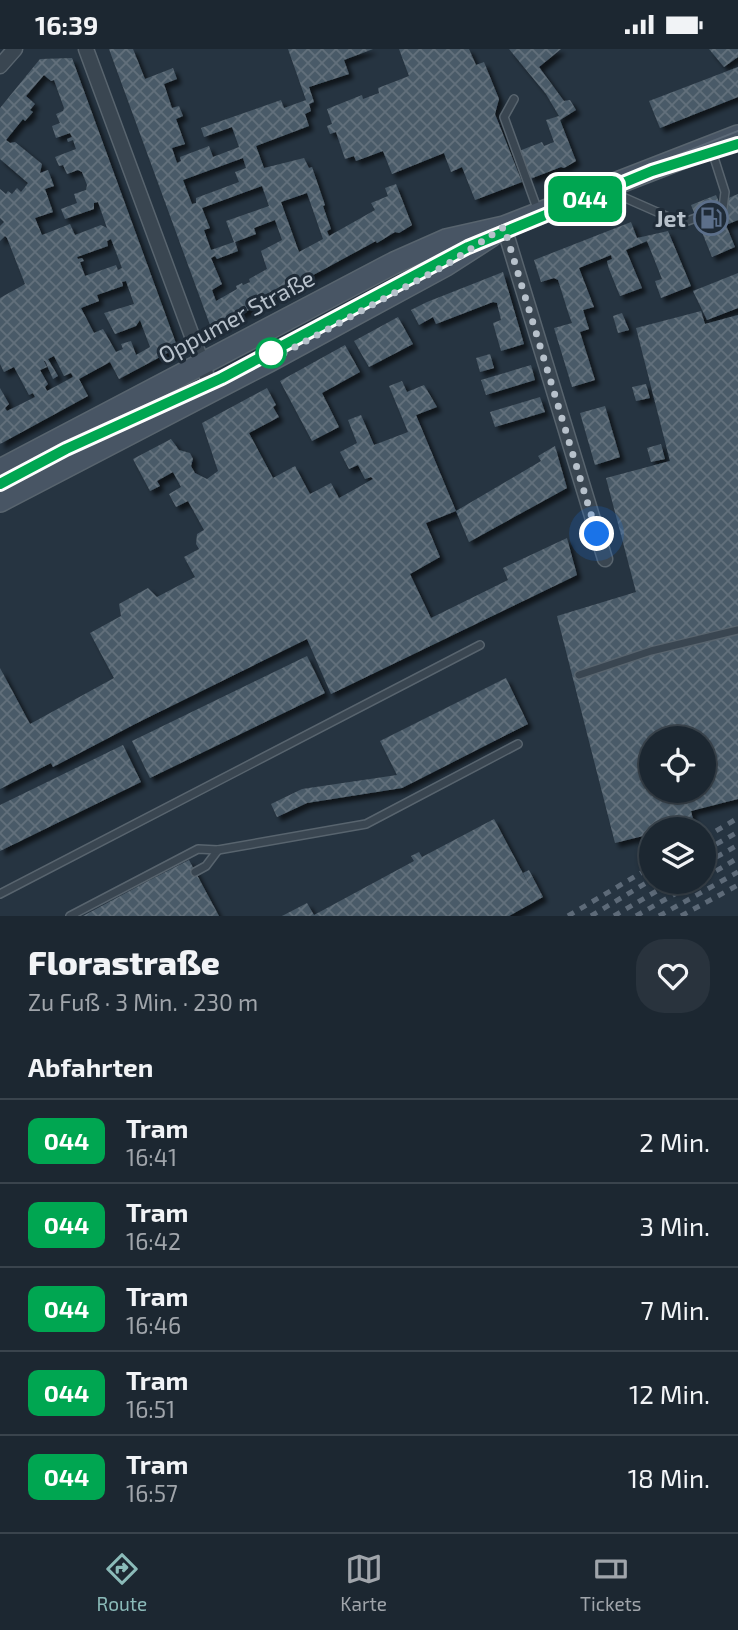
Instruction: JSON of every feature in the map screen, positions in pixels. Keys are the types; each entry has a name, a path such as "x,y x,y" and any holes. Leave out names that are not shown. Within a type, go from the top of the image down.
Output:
{"main road":[{"name":"Oppumer Straße","path":"0,470 404,259 446,240 504,227 738,135"},
{"name":"Oppumer Straße","path":"711,147 738,141"},
{"name":"Oppumer Straße","path":"0,501 446,265 504,227"}],"street":[{"path":"0,66 15,49"},
{"path":"86,49 212,390"},
{"path":"504,227 605,559"}],"lane":[{"path":"514,99 504,117 539,213"},
{"path":"614,183 623,197 682,223 723,208 725,191 711,147"},
{"path":"579,675 738,629"},
{"path":"0,894 480,645"},
{"path":"70,916 198,849 218,850 366,824 518,744"},
{"path":"195,872 206,866 218,850"}],"building":[{"path":"109,49 133,49 145,79 173,68 177,79 164,84 172,108 179,106 183,116 176,119 185,144 172,148 177,163 181,161 180,157 209,146 213,157 239,147 232,127 204,137 201,128 281,100 284,108 306,100 288,49 373,49 344,60 349,74 309,87 314,102 309,104 311,111 305,114 309,126 256,146 264,168 304,158 309,168 312,167 331,229 327,231 329,236 375,210 371,203 388,196 385,188 396,184 412,225 377,243 376,241 216,328 210,325","holes":["243,158 246,168 235,172 239,182 196,198 196,203 192,204 183,180","262,186 269,206 226,221 234,242 211,250 204,230 210,228 202,208","307,193 323,239 299,252 281,202","275,220 282,240 261,251 267,269 216,301 212,290 222,284 211,258 215,256 217,259 238,251 235,242 256,234 254,228"]},
{"path":"399,49 469,49 476,65 484,62 499,99 495,114 522,182 475,200 462,167 451,172 444,153 392,174 383,151 356,161 354,156 345,159 336,132 330,134 327,126 332,124 327,109 362,95 363,99 379,93 378,88 409,76"},
{"path":"509,49 561,49 539,67 564,101 570,100 576,110 560,120 576,161 564,168 530,179 519,151 542,142 544,146 554,142 546,120 559,116 546,94"},
{"path":"709,49 738,49 738,57 724,67"},
{"path":"72,58 177,346 119,379 110,362 79,379 88,396 0,444 0,388 9,404 5,408 7,411 35,397 33,393 29,395 14,367 4,372 0,364 0,298 25,284 7,238 5,236 0,241 0,226 4,222 0,218 0,189 6,194 8,191 12,194 17,188 21,192 28,183 0,159 0,108 40,59","holes":["44,75 51,81 54,80 64,108 56,114 60,123 52,126 56,138 70,133 72,137 67,139 68,142 73,140 76,149 55,157 67,174 78,170 82,172 87,185 86,190 74,194 77,203 61,209 65,219 94,209 94,203 98,202 107,228 101,225 75,235 70,224 42,235 35,218 53,212 45,189 54,186 48,170 40,173 42,164 15,142 6,140 23,119 25,121 33,112 30,110 35,104 26,96","111,239 122,268 118,270 116,265 85,276 80,262 84,261 77,257 108,246 107,241","126,281 134,304 104,313 115,334 136,326 140,320 150,347 136,355 131,341 121,344 123,349 116,352 103,329 94,333 81,308 99,301 97,295 123,286 122,282","54,356 64,376 71,373 73,377 47,391 45,387 48,384 40,370 47,367 44,361 45,361 53,379 58,376 48,359"]},
{"path":"738,67 738,97 660,128 649,101"},
{"path":"738,194 738,220 726,225 735,247 712,257 691,205 716,195 719,202"},
{"path":"631,222 637,238 668,231 691,286 661,298 655,281 662,279 647,241 626,250 642,288 620,296 607,261 612,259 611,255 579,268 594,307 583,310 589,329 580,332 595,380 572,387 554,328 572,323 558,280 554,278 541,282 534,260"},
{"path":"503,272 524,344 501,351 493,323 501,320 497,303 493,302 436,324 433,317 419,325 411,310 427,302"},
{"path":"738,273 738,308 707,320 693,291"},
{"path":"701,311 705,324 738,315 738,799 691,811 692,817 639,817 639,837 615,843 557,616 636,592 606,478 670,461 636,328"},
{"path":"622,313 629,330 618,333 613,316"},
{"path":"398,317 413,344 369,367 354,341"},
{"path":"345,345 360,372 322,393 339,427 312,441 280,381"},
{"path":"490,354 494,368 480,372 476,358"},
{"path":"531,365 535,380 486,395 481,380"},
{"path":"402,381 407,392 424,385 437,407 416,415 456,511 426,523 440,557 410,574 431,618 508,580 503,568 567,538 577,575 331,694 307,639 53,767 51,763 0,789 0,668 30,724 114,678 90,633 121,616 119,604 148,588 157,597 195,577 184,557 199,549 196,544 197,534 204,530 188,501 176,507 169,494 181,487 173,472 157,481 160,486 150,491 133,459 171,439 179,450 190,453 193,459 191,466 195,473 207,479 218,471 202,423 267,388 279,417 249,433 273,478 295,466 310,494 331,483 339,498 373,479 365,479 358,465 349,469 340,452 357,443 348,420 361,415 374,445 408,432 389,386"},
{"path":"646,384 650,398 636,401 632,387"},
{"path":"540,397 545,412 495,427 490,412"},
{"path":"605,406 620,457 595,465 580,413"},
{"path":"661,444 665,459 651,462 647,448"},
{"path":"555,446 567,488 469,542 456,511 541,461 538,456"},
{"path":"307,656 325,693 150,778 132,741"},
{"path":"506,678 528,724 402,788 307,803 277,817 271,804 302,789 397,775 380,741"},
{"path":"123,745 141,782 0,851 0,805"},
{"path":"494,819 535,896 523,873 529,870 543,897 509,916 282,916 307,903 314,915 414,861 411,856 419,852 422,857"},
{"path":"189,860 219,916 83,916 148,881"}],"tram line":[{"path":"0,477 62,443 219,372 488,231 738,131"},
{"path":"689,160 738,144"},
{"name":"044","path":"0,484 66,449 222,378 468,247 652,171 738,144"}],"railway":[{"path":"716,831 738,818"},
{"path":"716,844 738,832"},
{"path":"716,857 738,845"},
{"path":"716,871 738,858"},
{"path":"659,916 738,872"},
{"path":"568,916 639,874"},
{"path":"681,916 738,885"},
{"path":"591,916 639,887"},
{"path":"614,916 652,894"},
{"path":"636,916 675,894"}],"place":[{"name":"Jet","path":"711,218"}],"route":[{"path":"271,353 269,361 446,265 504,227 597,534"}]}
